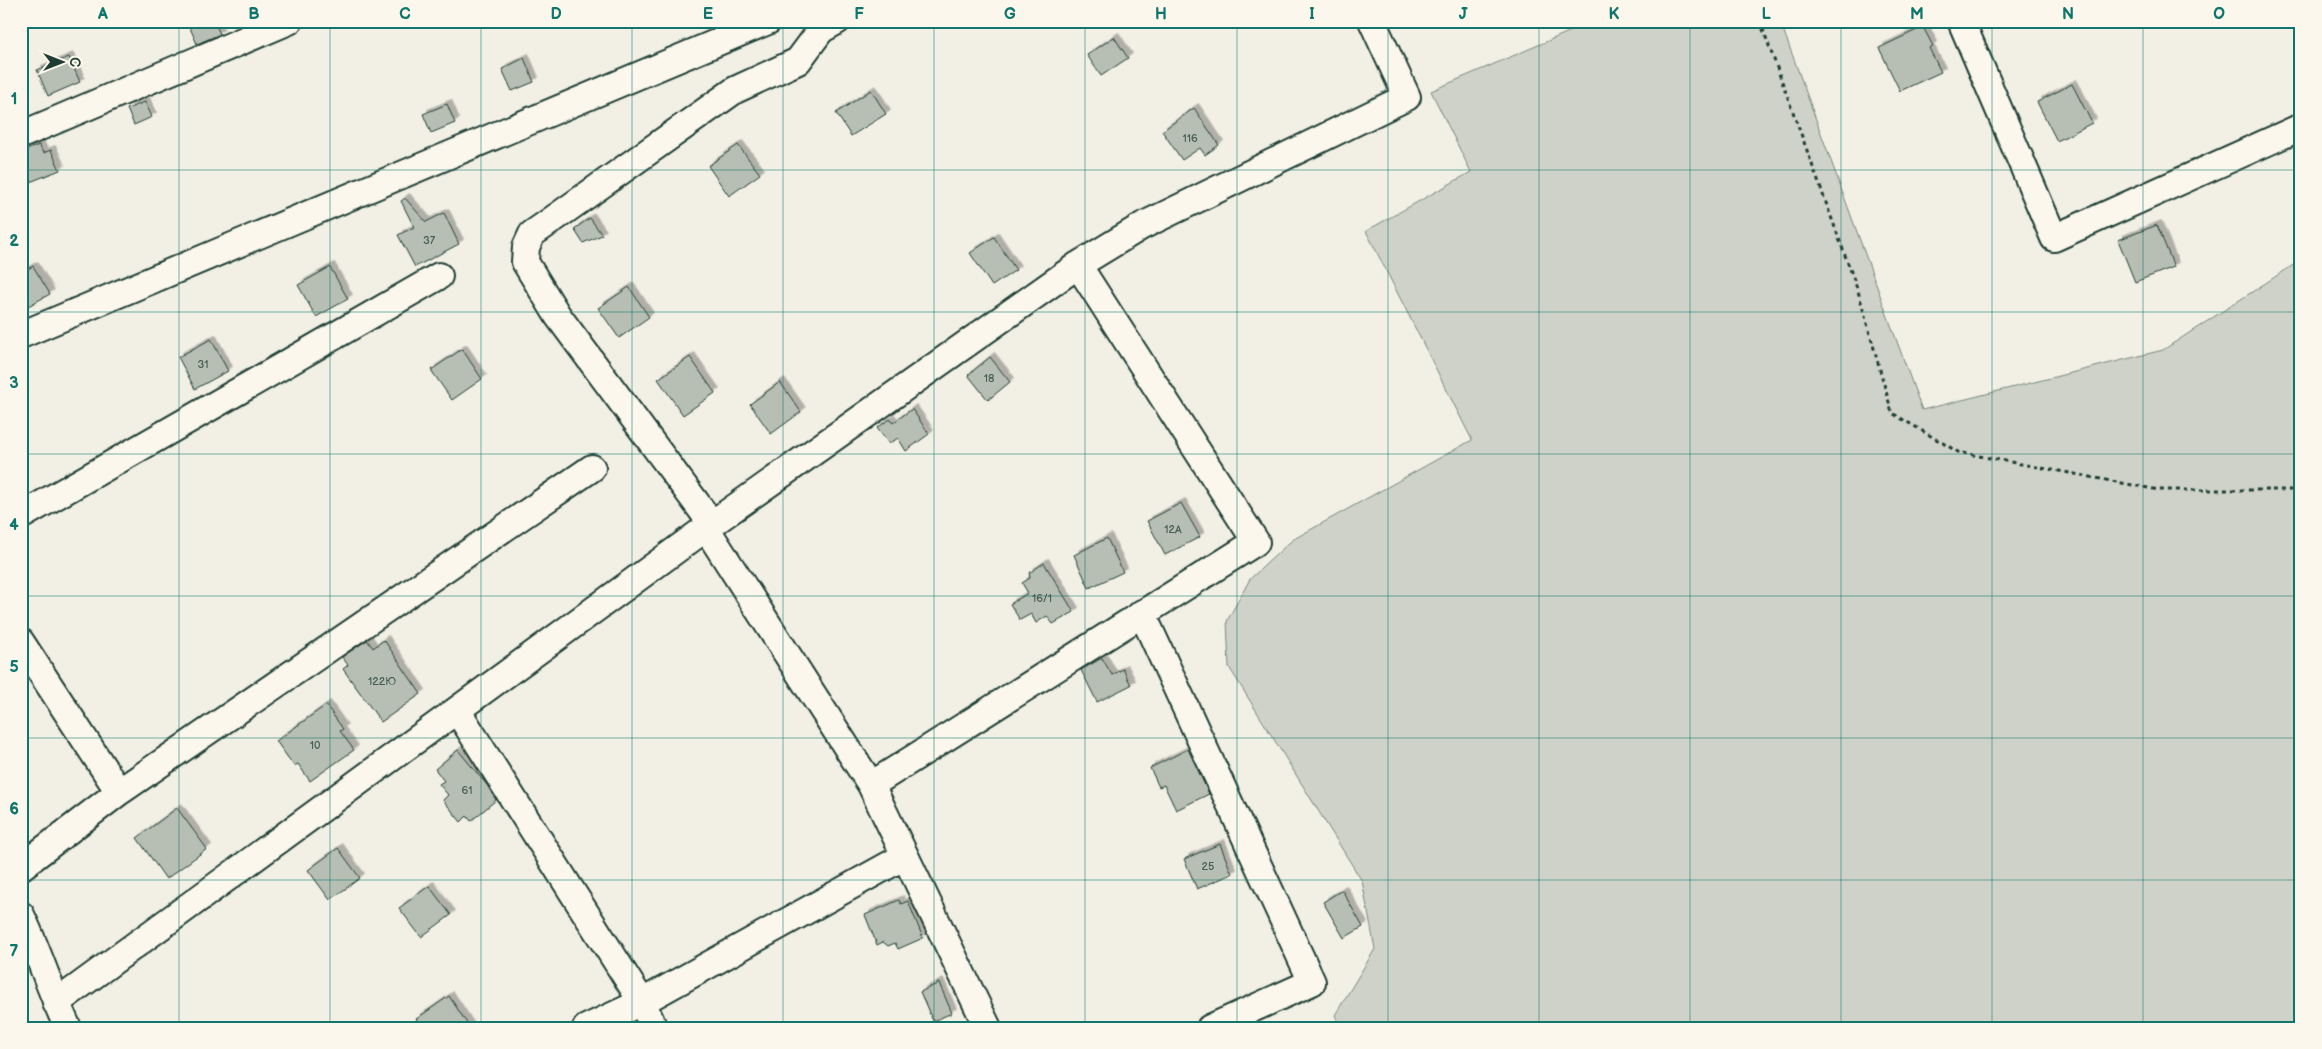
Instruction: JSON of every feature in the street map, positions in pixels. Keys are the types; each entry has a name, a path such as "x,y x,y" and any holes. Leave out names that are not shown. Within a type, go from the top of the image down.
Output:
{"street":[{"path":"21,135 289,21"},
{"path":"21,335 768,21"},
{"path":"837,21 821,30 798,61 735,90 532,234 526,247 525,262 558,316 709,526 871,785 988,1028"},
{"path":"56,1003 709,526 1078,265 1142,226 1407,97 1372,21"},
{"path":"1961,21 2054,238 2301,127"},
{"path":"871,785 1256,542 1078,265"},
{"path":"21,516 440,276"},
{"path":"21,867 120,792 592,468"},
{"path":"1142,613 1312,982 1210,1028"},
{"path":"21,642 120,792"},
{"path":"457,710 642,1002 654,1028"},
{"path":"586,1028 642,1002 905,856"},
{"path":"21,915 27,943 68,1028"}],"path":[{"path":"1760,21 1858,291 1892,413 1958,452 1986,458 2159,490 2301,490"}],"shaded area":[{"path":"1578,21 1780,21 1922,410 2163,350 2301,260 2301,1028 1341,1028 1335,1015 1375,949 1362,881 1229,667 1227,621 1250,579 1292,540 1472,440 1366,231 1471,172 1431,91 1571,31"}],"building":[{"path":"187,21 214,21 220,34 197,44"},
{"path":"1923,27 1933,46 1929,48 1941,72 1900,91 1879,48"},
{"path":"1114,37 1128,58 1101,76 1087,55"},
{"path":"69,57 80,82 48,96 37,70"},
{"path":"524,58 534,82 512,91 502,69"},
{"path":"2072,84 2092,123 2057,141 2037,102"},
{"path":"871,90 886,114 851,136 836,113"},
{"path":"145,102 152,117 134,125 127,109"},
{"path":"447,104 455,123 431,133 423,114"},
{"path":"1194,108 1219,145 1205,155 1200,148 1182,160 1162,131"},
{"path":"39,145 43,153 51,150 60,170 30,182 21,160 21,152"},
{"path":"738,145 760,174 729,196 708,166"},
{"path":"405,198 426,222 444,213 459,244 415,267 398,235 414,227 401,201"},
{"path":"590,218 602,235 583,243 574,229"},
{"path":"2157,225 2174,267 2135,282 2118,240"},
{"path":"994,237 1016,270 992,286 970,253"},
{"path":"33,266 50,294 21,310 21,273"},
{"path":"330,267 348,299 316,317 298,285"},
{"path":"629,287 649,317 619,338 598,308"},
{"path":"211,339 228,371 195,389 178,357"},
{"path":"462,349 482,379 452,400 431,370"},
{"path":"690,357 715,393 683,415 658,379"},
{"path":"990,357 1010,382 988,400 968,375"},
{"path":"780,382 801,412 771,434 750,404"},
{"path":"912,409 929,434 906,451 898,438 889,444 877,428 890,419 893,423"},
{"path":"1181,503 1200,537 1165,555 1147,521"},
{"path":"1107,538 1123,572 1089,588 1074,555"},
{"path":"1044,563 1074,612 1053,624 1047,616 1036,623 1031,614 1020,620 1010,604 1028,593 1022,583 1030,578 1029,573"},
{"path":"367,640 373,648 384,640 421,694 381,722 343,669 348,665 342,657"},
{"path":"1102,658 1112,675 1123,669 1131,685 1097,702 1081,670"},
{"path":"326,705 343,729 340,731 354,750 310,781 298,764 294,766 276,741"},
{"path":"1188,749 1209,794 1176,810 1164,785 1159,787 1150,768"},
{"path":"458,750 487,785 496,800 471,821 467,816 461,822 443,800 448,795 439,784 444,781 435,769"},
{"path":"177,808 207,849 166,879 137,838"},
{"path":"1220,844 1232,874 1197,889 1184,859"},
{"path":"338,848 360,878 330,900 308,870"},
{"path":"429,886 451,915 421,937 399,908"},
{"path":"1342,890 1363,927 1344,938 1323,902"},
{"path":"899,900 901,904 908,901 923,938 898,949 895,943 888,946 883,942 877,945 865,915"},
{"path":"939,983 952,1013 933,1021 920,992"},
{"path":"449,996 470,1028 422,1028 416,1019"}]}
